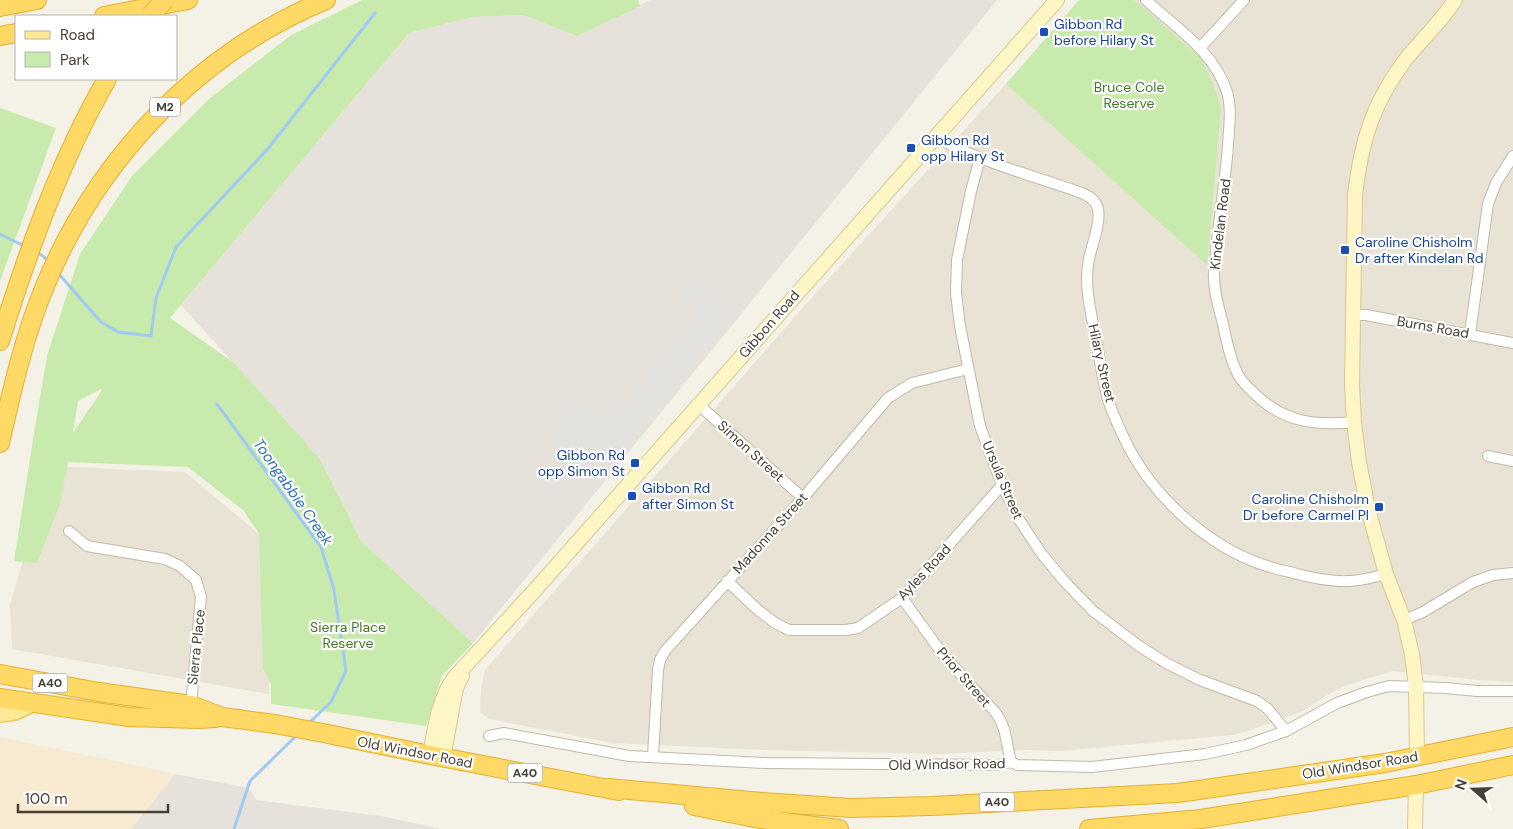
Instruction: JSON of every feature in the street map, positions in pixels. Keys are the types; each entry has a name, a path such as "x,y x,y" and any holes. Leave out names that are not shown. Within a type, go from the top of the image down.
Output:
{"highway":[{"path":"0,7 37,0"},
{"path":"151,15 165,0"},
{"path":"109,15 188,0"},
{"name":"M2","path":"0,442 34,314 56,261 76,221 105,176 130,144 162,110 202,73 250,38 326,0"},
{"path":"0,36 15,33"},
{"path":"0,341 13,298 48,202 79,133 106,80"},
{"name":"Old Windsor Road","path":"0,674 99,692 191,705 222,717 323,733 760,819 839,829"},
{"name":"Old Windsor Road","path":"0,698 129,717 198,720 222,717"},
{"name":"Old Windsor Road","path":"608,788 851,808 931,806 1178,793 1385,763 1513,737"},
{"path":"1416,785 1417,756"},
{"name":"Old Windsor Road","path":"1089,829 1200,819 1416,785 1513,765"}],"main road":[{"path":"0,714 15,712 32,704"}],"street":[{"name":"Gibbon Road","path":"437,756 458,683 481,648 1057,0"},
{"name":"Kindelan Road","path":"1146,0 1211,60 1228,93 1230,114 1227,163 1214,275 1225,336 1236,370 1247,386 1261,400 1282,414 1316,424 1354,422"},
{"path":"1200,48 1244,0"},
{"path":"1417,756 1416,687 1412,654 1404,620 1386,574 1364,491 1354,422 1352,385 1355,195 1364,140 1379,102 1406,59 1451,2"},
{"name":"Hilary Street","path":"936,137 980,158 1079,192 1090,197 1095,202 1098,209 1098,218 1088,265 1087,293 1107,397 1130,450 1147,478 1188,522 1238,554 1263,565 1310,577 1348,582 1370,579 1386,574"},
{"path":"1470,334 1488,204 1496,183 1513,156"},
{"name":"Ursula Street","path":"980,158 956,260 957,301 960,326 980,426 1002,485 1018,518 1041,553 1093,611 1139,646 1166,663 1200,680 1256,702 1268,709 1286,731"},
{"name":"Burns Road","path":"1353,315 1366,315 1513,343"},
{"name":"Madonna Street","path":"653,756 657,677 660,660 888,398 912,383 968,369"},
{"name":"Simon Street","path":"699,405 802,498"},
{"path":"1488,456 1513,461"},
{"name":"Ayles Road","path":"727,581 775,623 789,630 846,630 858,628 902,598 1002,485"},
{"name":"Sierra Place","path":"69,531 87,546 165,559 180,566 196,580 201,597 191,705"},
{"path":"1404,620 1423,612 1473,582 1493,575 1513,573"},
{"name":"Prior Street","path":"902,598 944,656 1002,722 1007,737 1011,762"},
{"name":"Old Windsor Road","path":"490,736 504,733 628,756 794,764 997,765 1011,762 1017,765 1092,767 1204,754 1246,745 1286,731 1337,703 1368,692 1396,686 1513,692"},
{"path":"1415,829 1416,785"}],"shaded area":[{"path":"650,0 997,0 473,643 362,542 320,459 181,305 409,33 473,17 523,15 577,36"},
{"path":"1079,0 1513,0 1513,682 1393,671 1347,685 1303,711 1233,735 1060,751 1030,750 938,754 762,750 612,743 489,719 480,712 481,688 485,670 815,294 1006,84"},
{"path":"693,276 737,315 595,476 590,472 587,475 546,439 581,399 607,421 700,316 676,294"},
{"path":"50,466 185,472 265,539 269,694 12,649 10,605"},
{"path":"0,737 175,774 131,829 0,829"},
{"path":"175,774 249,788 256,800 381,816 442,829 131,829"}],"green space":[{"name":"Sierra Place Reserve","path":"362,0 638,0 640,6 577,36 523,15 473,17 409,33 170,318 234,363 320,459 362,542 473,643 442,676 426,726 271,704 271,684 263,669 259,534 244,511 188,467 68,462 60,504 37,563 14,561 47,356 80,254 132,176 209,99 291,35","holes":["102,390 73,433 78,401"]},
{"name":"Bruce Cole Reserve","path":"1079,0 1134,0 1201,58 1216,91 1221,110 1207,265 1006,84"},
{"path":"0,108 56,128 0,281"}],"waterway":[{"path":"58,273 101,322 118,332 151,336 156,298 176,247 266,151 375,13"},
{"name":"Toongabbie Creek","path":"0,234 26,247"},
{"name":"Toongabbie Creek","path":"36,252 49,262"},
{"name":"Toongabbie Creek","path":"217,404 321,547 334,590 346,671 331,702 308,724"},
{"name":"Toongabbie Creek","path":"234,829 250,781 297,735"}],"place":[{"name":"Gibbon Rd before Hilary St","path":"1044,32"},
{"name":"Gibbon Rd opp Hilary St","path":"911,148"},
{"name":"Caroline Chisholm Dr after Kindelan Rd","path":"1345,250"},
{"name":"Gibbon Rd opp Simon St","path":"635,463"},
{"name":"Gibbon Rd after Simon St","path":"632,496"},
{"name":"Caroline Chisholm Dr before Carmel Pl","path":"1379,507"}]}
